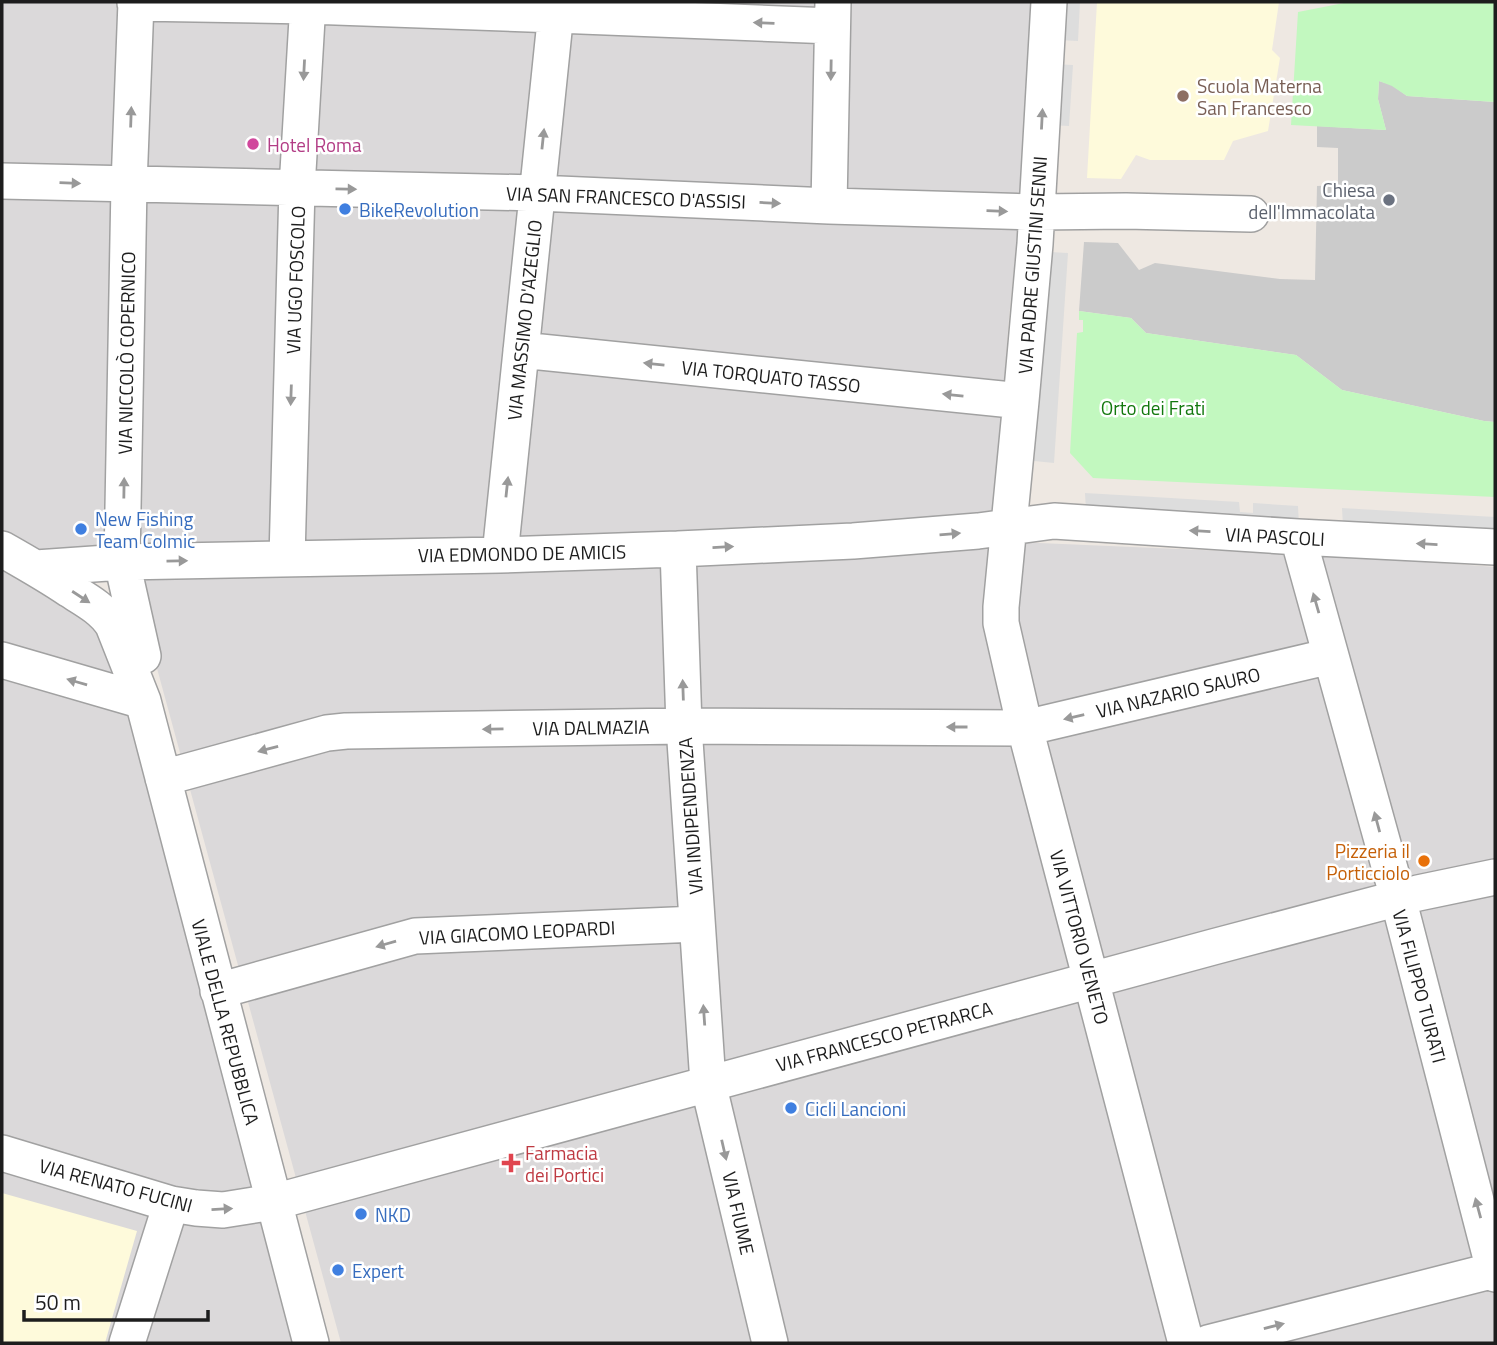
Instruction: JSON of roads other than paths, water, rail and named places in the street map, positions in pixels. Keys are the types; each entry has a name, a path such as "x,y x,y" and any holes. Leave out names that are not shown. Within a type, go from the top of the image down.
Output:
{"street":[{"path":"135,2 832,14 829,206"},
{"name":"VIA NICCOLÒ COPERNICO","path":"135,2 122,562 144,661 143,701"},
{"name":"VIA PADRE GIUSTINI SENNI","path":"1008,528 1037,212 1049,2"},
{"name":"VIA UGO FOSCOLO","path":"287,558 297,188 308,4"},
{"name":"VIA MASSIMO D'AZEGLIO","path":"500,555 557,8"},
{"name":"VIA SAN FRANCESCO D'ASSISI","path":"2,181 537,193 1037,212 1251,214"},
{"name":"VIA TORQUATO TASSO","path":"521,350 1021,401"},
{"path":"1013,487 1037,510 1054,521"},
{"name":"VIA PASCOLI","path":"1008,528 1054,521 1495,547"},
{"name":"VIA EDMONDO DE AMICIS","path":"36,568 122,562 678,549 853,541 1008,528"},
{"name":"VIA VITTORIO VENETO","path":"1008,528 1001,623 1025,728 1186,1343"},
{"name":"VIA FILIPPO TURATI","path":"1298,537 1398,898 1495,1272"},
{"path":"2,549 107,615 143,701"},
{"name":"VIA INDIPENDENZA","path":"678,549 684,726 708,1083"},
{"name":"VIA NAZARIO SAURO","path":"1025,728 1331,656"},
{"path":"2,660 143,701"},
{"name":"VIALE DELLA REPUBBLICA","path":"143,701 311,1343"},
{"name":"VIA DALMAZIA","path":"163,778 327,733 346,731 684,726 1025,728"},
{"name":"VIA FRANCESCO PETRARCA","path":"274,1202 1398,898 1495,877"},
{"name":"VIA GIACOMO LEOPARDI","path":"218,991 415,936 697,924"},
{"name":"VIA FIUME","path":"708,1083 770,1343"},
{"name":"VIA RENATO FUCINI","path":"2,1153 196,1208 223,1210 274,1202"},
{"path":"127,1343 171,1203"},
{"path":"1208,1343 1495,1272"}],"place":[{"name":"Scuola Materna San Francesco","path":"1183,96"},
{"name":"Hotel Roma","path":"253,144"},
{"name":"Chiesa dell'Immacolata","path":"1389,200"},
{"name":"BikeRevolution","path":"345,209"},
{"name":"New Fishing Team Colmic","path":"81,529"},
{"name":"Pizzeria il Porticciolo","path":"1424,861"},
{"name":"Cicli Lancioni","path":"791,1108"},
{"name":"Farmacia dei Portici","path":"511,1163"},
{"name":"NKD","path":"361,1214"},
{"name":"Expert","path":"338,1270"}],"park label":[{"name":"Orto dei Frati","path":"1153,407"}]}
